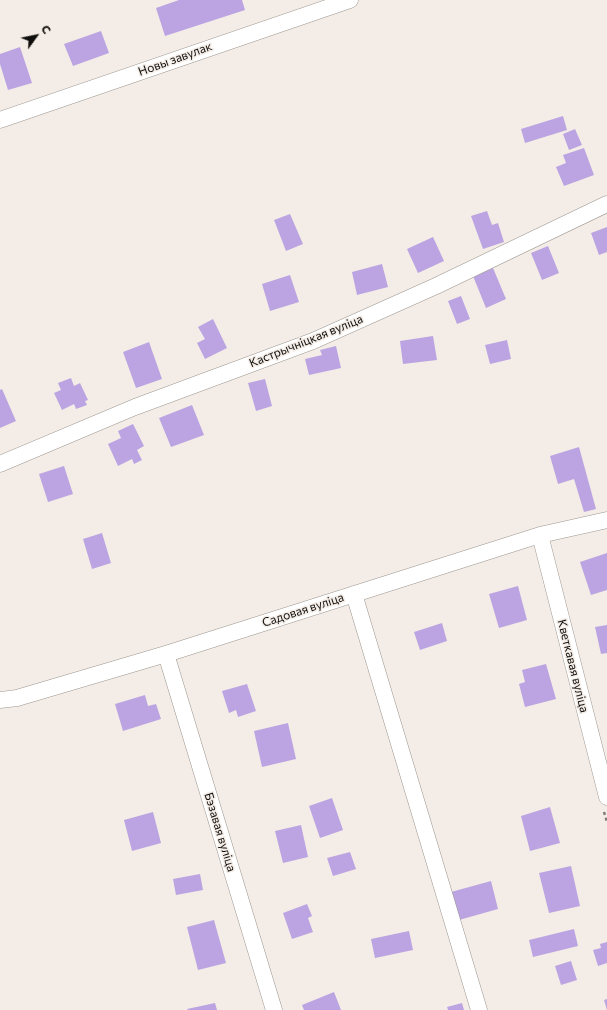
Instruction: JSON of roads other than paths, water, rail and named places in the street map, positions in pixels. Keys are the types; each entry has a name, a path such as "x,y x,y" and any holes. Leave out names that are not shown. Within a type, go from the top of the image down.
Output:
{"street":[{"name":"Новы завулак","path":"0,120 350,0"},
{"name":"Кастрычніцкая вуліца","path":"0,464 135,407 313,340 443,282 607,204"},
{"name":"Садовая вуліца","path":"0,700 17,698 166,654 540,535 607,520"},
{"name":"Кветкавая вуліца","path":"540,535 607,797"},
{"path":"354,594 479,1010"},
{"name":"Бэзавая вуліца","path":"166,654 274,1010"}]}
